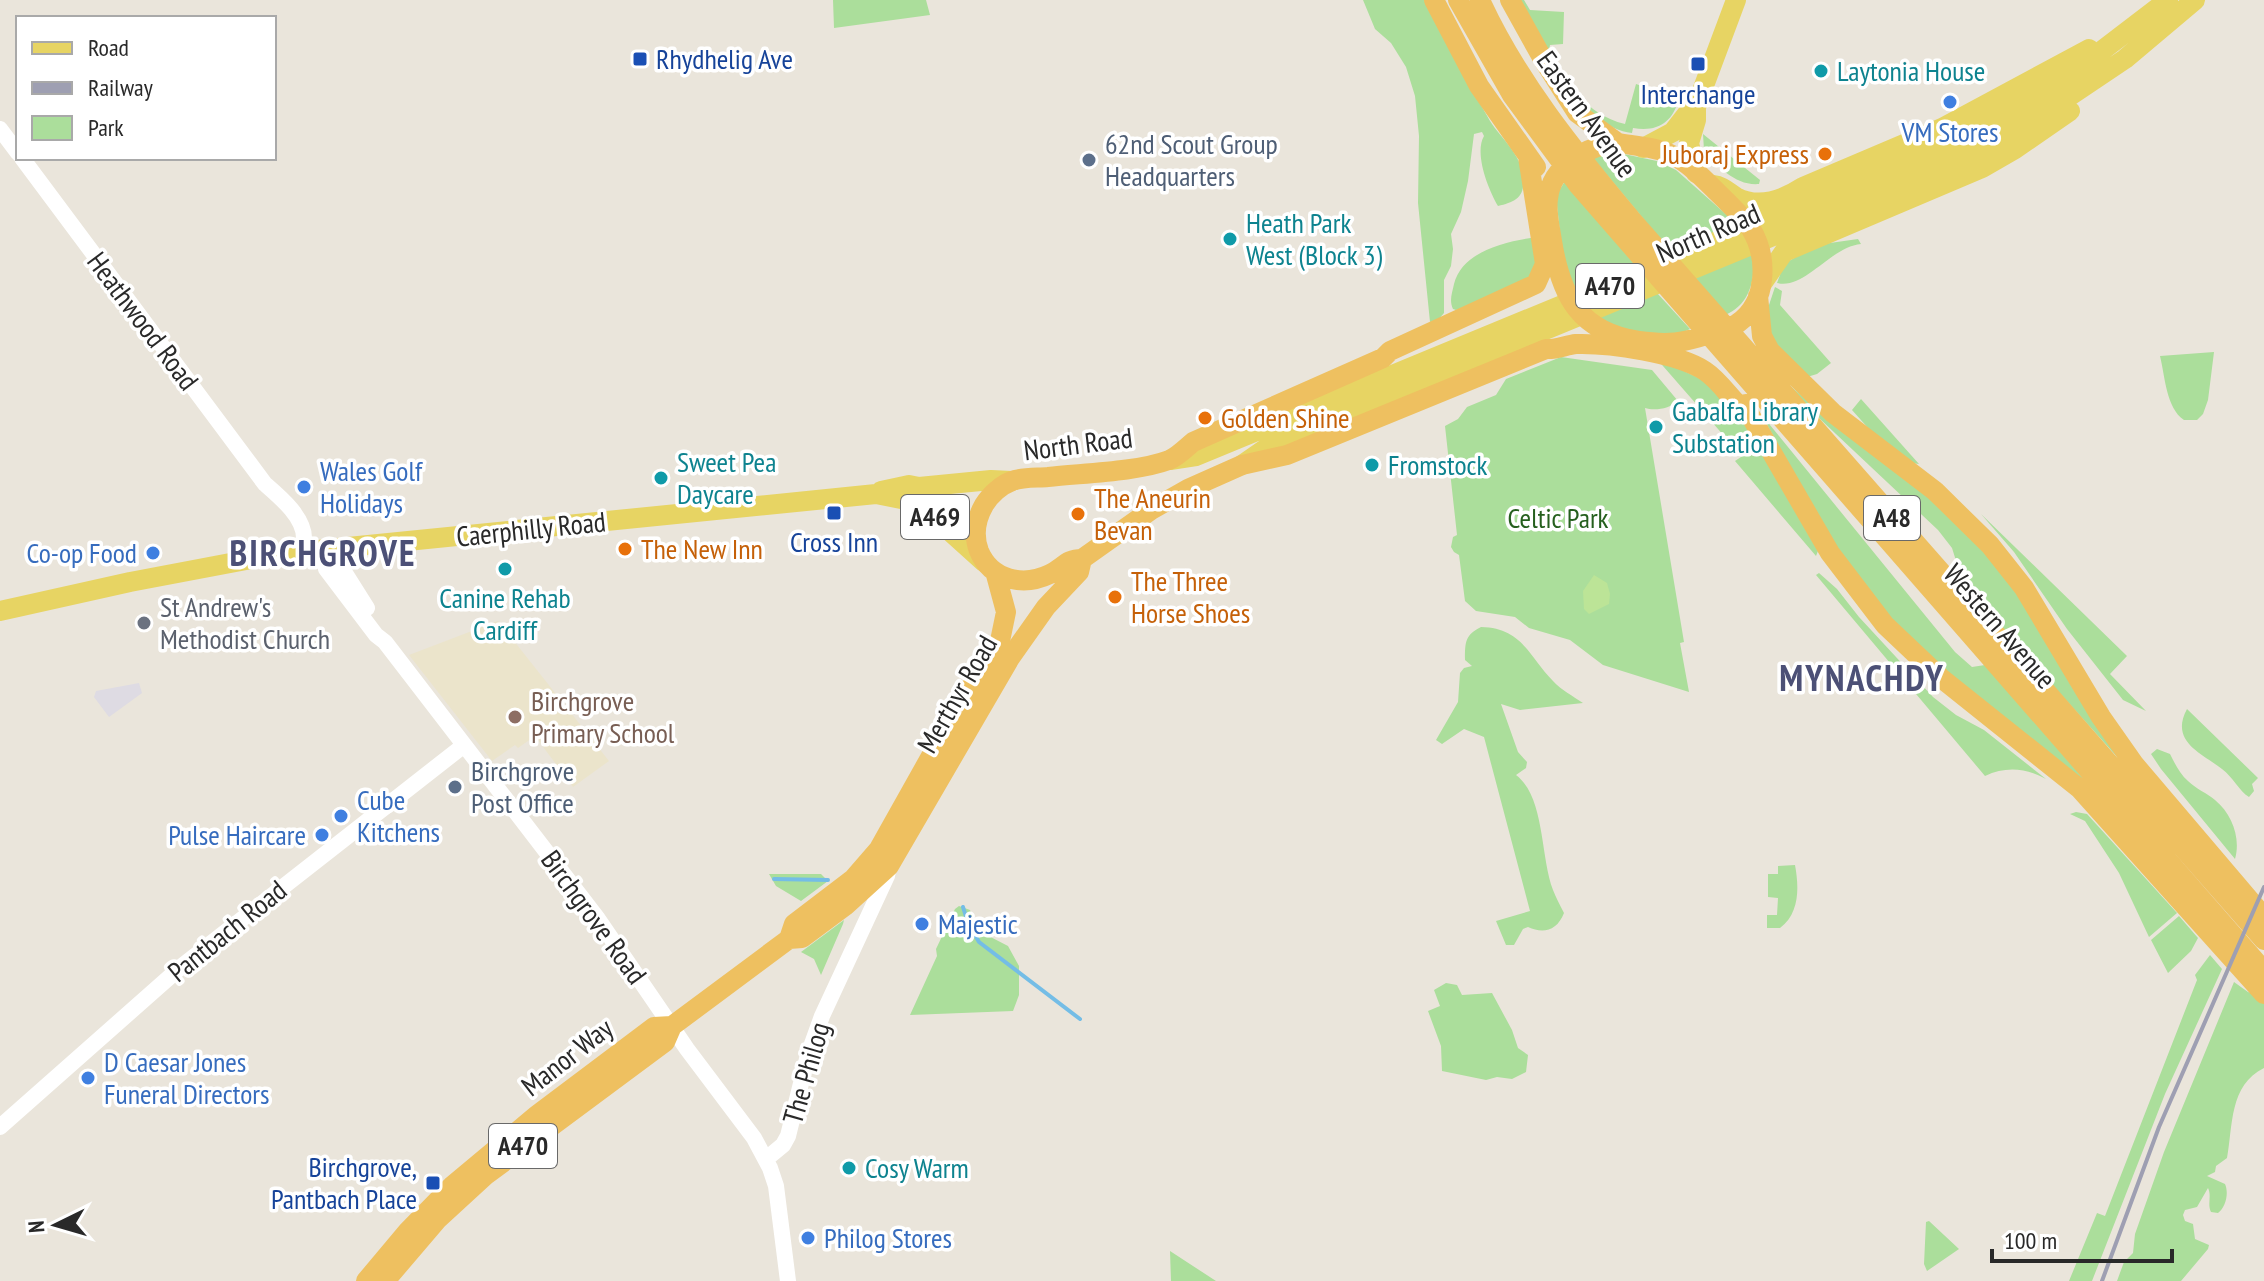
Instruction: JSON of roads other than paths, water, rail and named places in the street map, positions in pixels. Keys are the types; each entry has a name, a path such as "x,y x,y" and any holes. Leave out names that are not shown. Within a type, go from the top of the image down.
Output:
{"highway":[{"path":"1434,0 1479,86 1536,167 1547,201 1555,263 1567,292 1579,311 1595,327 1612,336"},
{"name":"Eastern Avenue","path":"1458,0 1491,60 1537,132 1630,246"},
{"name":"Eastern Avenue","path":"1480,0 1501,41 1554,122 1660,253"},
{"path":"1510,0 1577,113 1618,143"},
{"path":"1547,201 1555,177 1588,149 1618,143 1669,154 1703,179 1742,217 1762,257 1759,291 1762,336 1770,351 1833,413 1935,491 1990,545 2030,597 2125,752 2264,917"},
{"path":"1170,460 1193,442 1383,358 1390,351 1528,289 1540,279 1545,264 1528,157"},
{"name":"Western Avenue","path":"1630,246 2264,971"},
{"name":"Western Avenue","path":"1660,253 2264,940"},
{"path":"1383,358 1393,359 1533,299 1551,283 1555,263"},
{"path":"1668,345 1735,325 1746,317 1759,291"},
{"path":"1546,349 1548,345 1568,339 1612,336 1668,345 1715,367 1746,405 1830,553 1885,625 1924,664 2080,789 2264,994"},
{"path":"1242,465 1287,455 1546,349 1582,344 1670,356 1706,372 1750,415"},
{"name":"North Road","path":"1170,460 1012,481 994,492 979,514 976,540 990,569 1014,579 1034,579 1055,572 1070,559 1082,559 1170,499 1242,465"},
{"name":"Merthyr Road","path":"884,858 1010,658 1046,607 1079,572 1082,559"},
{"name":"Merthyr Road","path":"884,858 958,708 1003,634 1006,606 990,569"},
{"name":"Manor Way","path":"385,1281 450,1207 521,1147 665,1042 672,1026 789,939 802,938 845,906 884,858"},
{"name":"Manor Way","path":"366,1281 419,1219 483,1159 654,1027 672,1026"}],"main road":[{"path":"1736,0 1696,107 1696,120 1689,143 1703,179 1721,186 1737,198 1755,203 1789,196 1810,184 1951,124 2080,53 2113,40"},
{"name":"North Road","path":"2057,95 2113,40 2168,0"},
{"name":"North Road","path":"1170,460 1196,456 1291,426 1931,154 2057,95 2125,59 2195,0"},
{"path":"1759,291 1776,261 1788,250 1931,191 2015,149 2105,83 2125,59"},
{"path":"1643,148 1673,132 1696,107"},
{"name":"North Road","path":"1242,465 1278,440 1291,426"},
{"name":"Caerphilly Road","path":"876,494 896,487 1012,481"},
{"name":"Caerphilly Road","path":"0,611 221,564 315,549 876,494 923,507 990,569"}],"street":[{"path":"0,129 16,150"},
{"name":"Heathwood Road","path":"23,160 265,484 289,527 315,549"},
{"name":"Birchgrove Road","path":"315,549 329,574 598,919 766,1159"},
{"name":"Pantbach Road","path":"0,1127 182,966 463,746"},
{"name":"The Philog","path":"788,1281 777,1192 766,1159 783,1145 788,1136 812,1042 841,970 854,951 887,876 884,858"}],"waterway":[{"path":"774,879 828,880"},
{"path":"963,907 979,942 1080,1019"}],"railway":[{"path":"2102,1281 2159,1127 2264,887"}],"place":[{"name":"Rhydhelig Ave","path":"640,59"},
{"name":"Interchange","path":"1698,64"},
{"name":"Laytonia House","path":"1821,71"},
{"name":"VM Stores","path":"1950,102"},
{"name":"Juboraj Express","path":"1825,154"},
{"name":"62nd Scout Group Headquarters","path":"1089,160"},
{"name":"Heath Park West (Block 3)","path":"1230,239"},
{"name":"Golden Shine","path":"1205,418"},
{"name":"Gabalfa Library Substation","path":"1656,427"},
{"name":"Fromstock","path":"1372,465"},
{"name":"Sweet Pea Daycare","path":"661,478"},
{"name":"Wales Golf Holidays","path":"304,487"},
{"name":"Cross Inn","path":"834,513"},
{"name":"The Aneurin Bevan","path":"1078,514"},
{"name":"The New Inn","path":"625,549"},
{"name":"Co-op Food","path":"153,553"},
{"name":"Canine Rehab Cardiff","path":"505,569"},
{"name":"The Three Horse Shoes","path":"1115,597"},
{"name":"St Andrew's Methodist Church","path":"144,623"},
{"name":"Birchgrove Primary School","path":"515,717"},
{"name":"Birchgrove Post Office","path":"455,787"},
{"name":"Cube Kitchens","path":"341,816"},
{"name":"Pulse Haircare","path":"322,835"},
{"name":"Majestic","path":"922,924"},
{"name":"D Caesar Jones Funeral Directors","path":"88,1078"},
{"name":"Cosy Warm","path":"849,1168"},
{"name":"Birchgrove, Pantbach Place","path":"433,1183"},
{"name":"Philog Stores","path":"808,1238"}],"district":[{"name":"BIRCHGROVE","path":"323,553"},
{"name":"MYNACHDY","path":"1862,678"}],"park label":[{"name":"Celtic Park","path":"1558,518"}]}
